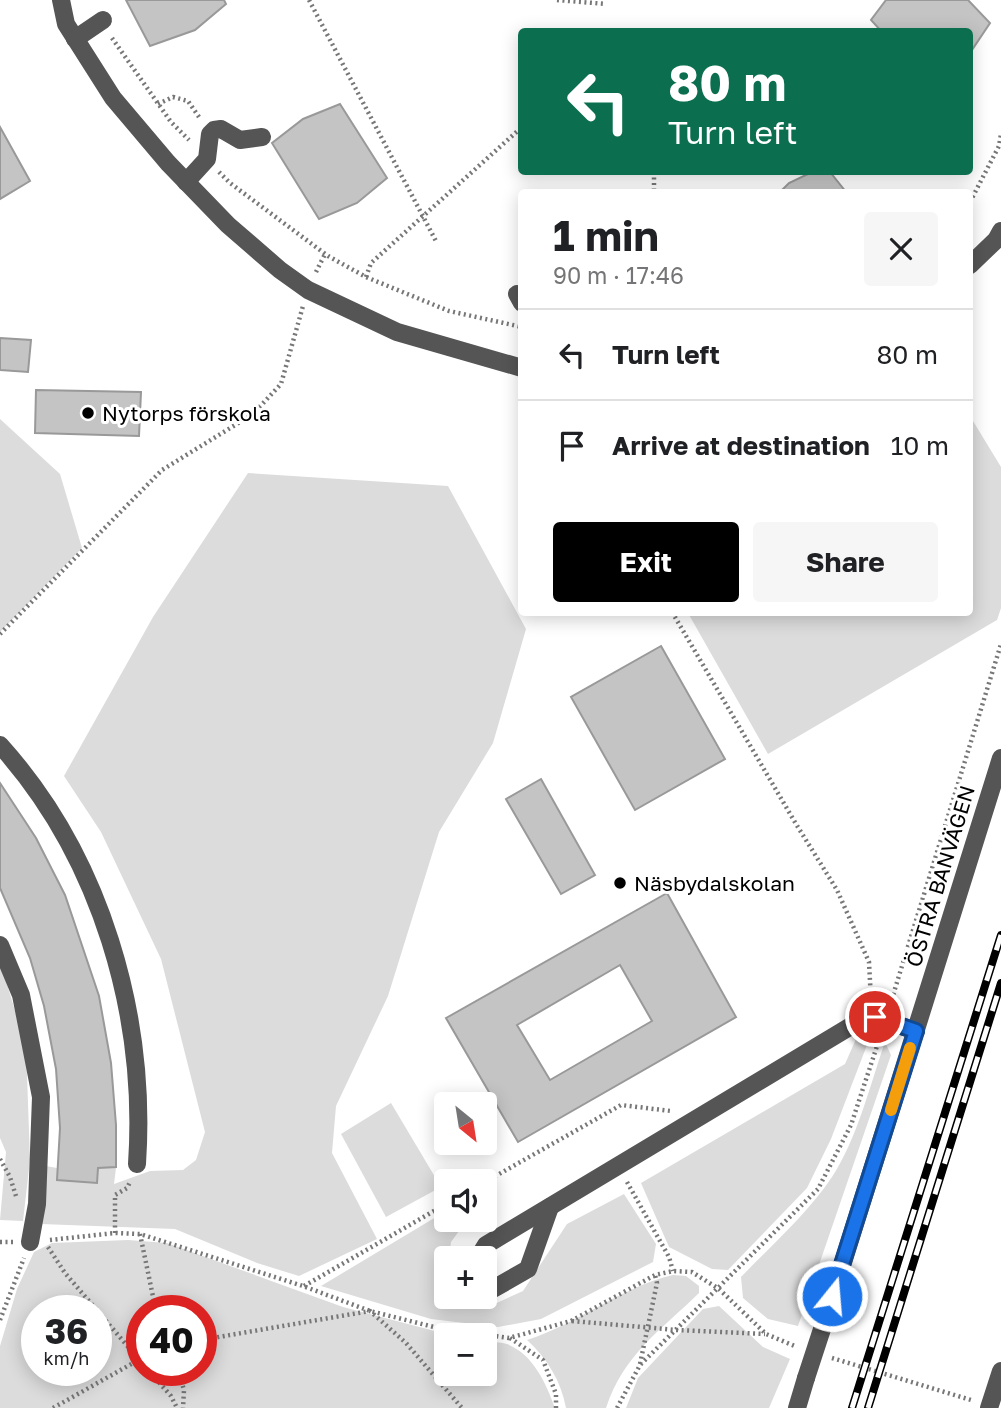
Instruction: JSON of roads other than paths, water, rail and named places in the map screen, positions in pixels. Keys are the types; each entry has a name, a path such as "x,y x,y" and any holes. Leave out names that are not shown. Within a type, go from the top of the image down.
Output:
{"street":[{"path":"61,0 66,24 113,98 228,225 280,270 308,290 397,332 518,367"},
{"path":"75,38 103,20"},
{"path":"186,181 207,159 210,134 214,130 221,129 240,139 262,137"},
{"path":"973,262 996,240 1001,231"},
{"path":"0,745 48,807 94,897 111,942 131,1018 137,1097 137,1164"},
{"name":"ÖSTRA BANVÄGEN","path":"797,1408 1001,758"},
{"path":"0,945 21,995 41,1097 37,1241"},
{"path":"485,1246 856,1023 875,1017 916,1031"},
{"path":"497,1287 528,1269 551,1207"},
{"path":"982,1405 1001,1371"}],"railway":[{"path":"852,1408 1001,935"},
{"path":"868,1408 1001,983"}],"place":[{"name":"Nytorps förskola","path":"88,413"},
{"name":"Näsbydalskolan","path":"620,883"}]}
